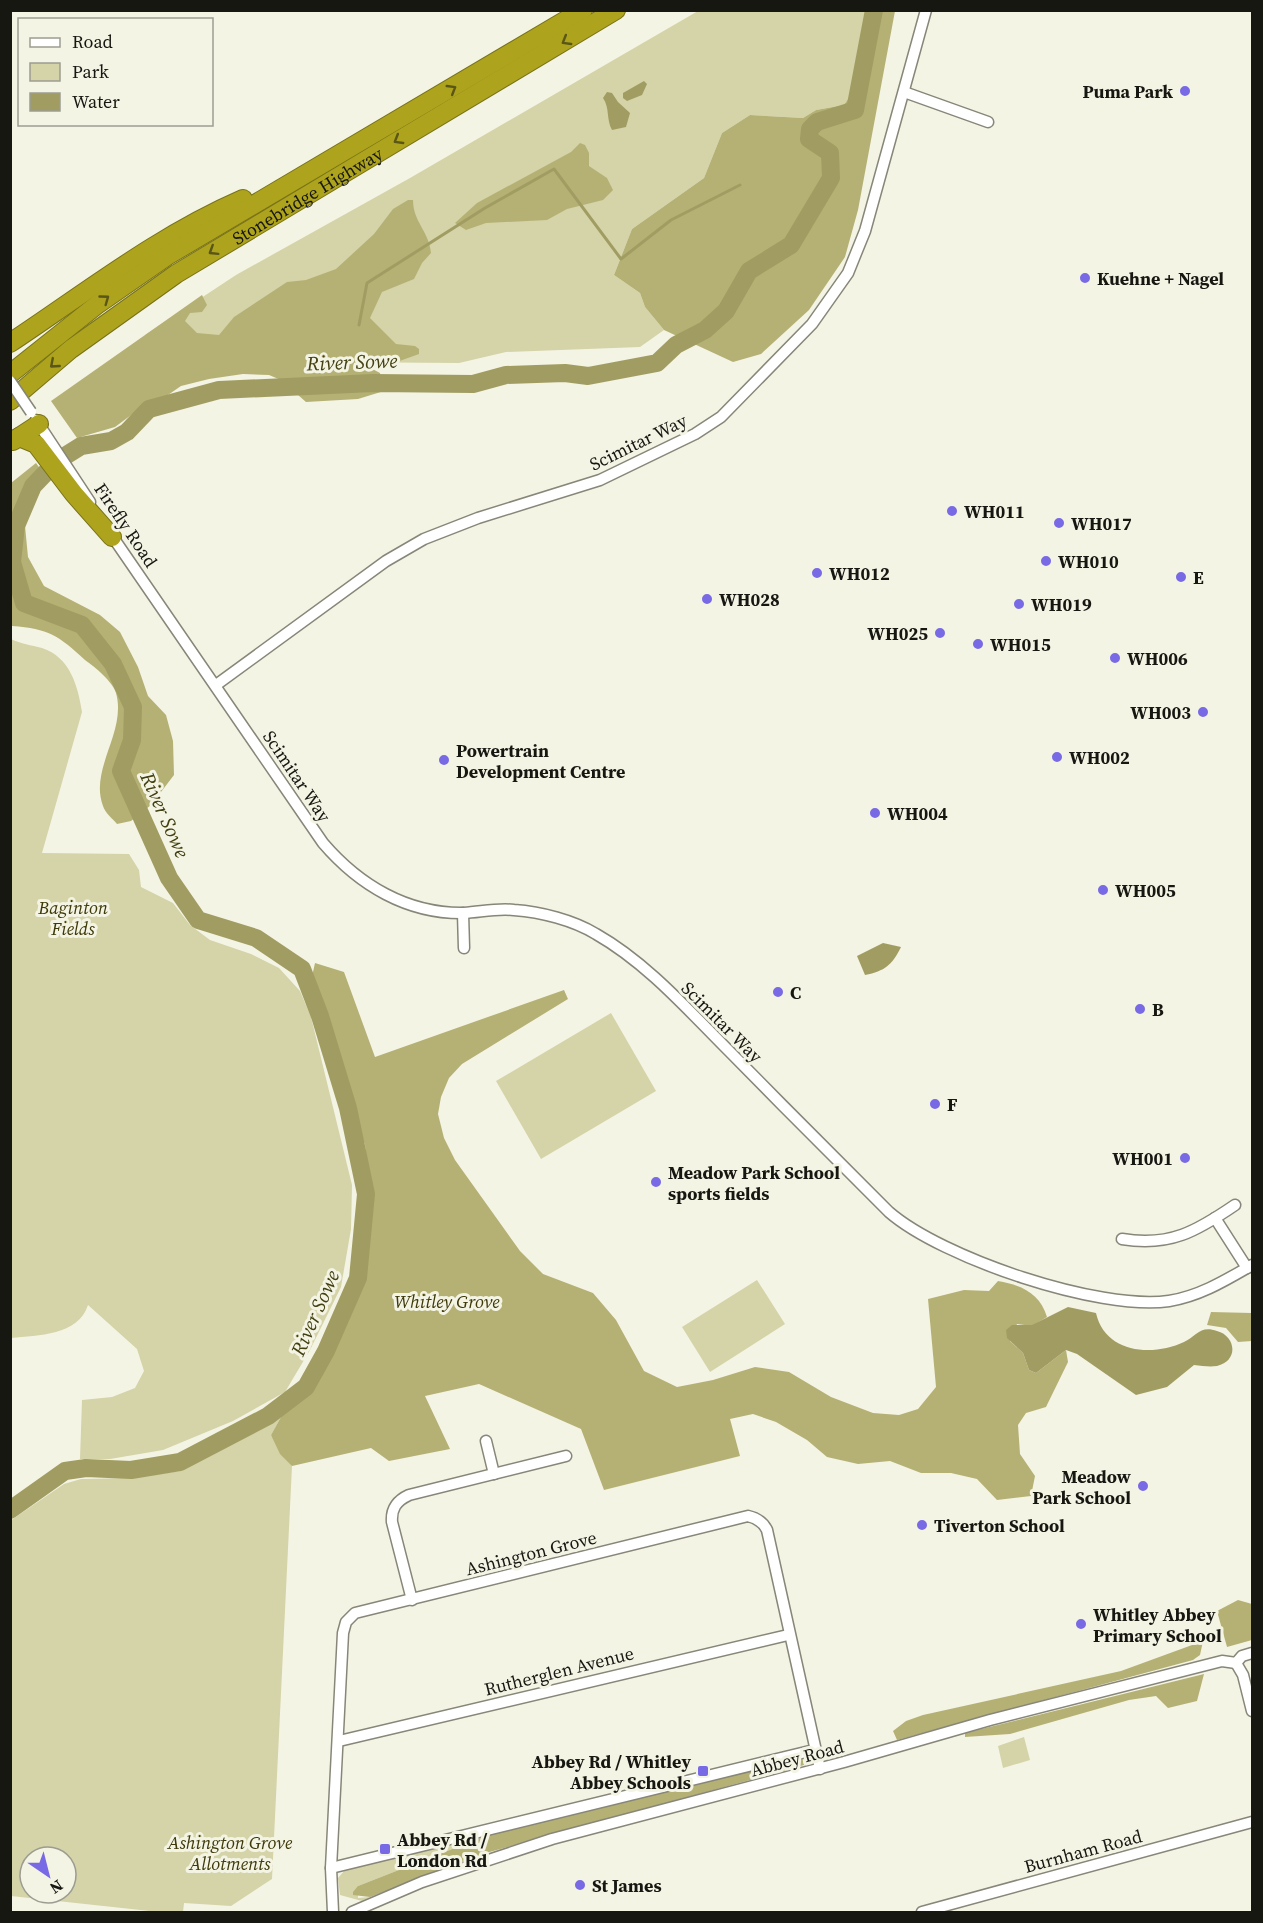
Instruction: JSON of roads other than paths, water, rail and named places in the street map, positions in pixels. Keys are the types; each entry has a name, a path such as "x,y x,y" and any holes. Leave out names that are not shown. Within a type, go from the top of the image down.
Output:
{"highway":[{"name":"Stonebridge Highway","path":"10,374 134,278 583,10"},
{"name":"Stonebridge Highway","path":"10,401 71,349 176,274 616,10"},
{"path":"10,343 79,293 198,219 317,168"},
{"path":"31,433 112,537"}],"street":[{"name":"Scimitar Way","path":"926,10 865,231 848,273 812,324 721,417 695,434 600,480 478,518 416,543 348,587 216,685 323,843 350,872 391,898 435,911 463,913 513,910 546,915 594,932 636,960 889,1212 920,1235 949,1250 1030,1278 1107,1298 1146,1302 1188,1297 1209,1289 1250,1266"},
{"path":"904,92 988,122"},
{"path":"10,381 31,433"},
{"name":"Firefly Road","path":"112,537 216,685"},
{"path":"463,913 464,948"},
{"path":"1122,1239 1140,1242 1164,1241 1197,1229 1235,1205"},
{"path":"1215,1218 1250,1266"},
{"path":"486,1441 494,1474"},
{"path":"412,1600 393,1522 395,1505 408,1495 566,1456"},
{"name":"Ashington Grove","path":"333,1912 331,1868 346,1622 356,1613 748,1516 759,1520 767,1530 788,1635 820,1769"},
{"name":"Rutherglen Avenue","path":"339,1741 788,1635"},
{"name":"Abbey Road","path":"352,1912 412,1886 489,1858 820,1769 990,1720 1222,1661 1236,1663 1242,1656 1252,1653"},
{"path":"1236,1663 1241,1669 1252,1711"},
{"name":"Abbey Road","path":"331,1868 814,1750"},
{"name":"Burnham Road","path":"922,1912 1252,1822"}],"water":[{"path":"644,81 647,84 642,95 627,101 623,98 623,93"},
{"path":"607,92 612,93 630,113 626,127 612,130 603,98"},
{"path":"883,943 901,947 887,966 865,975 857,956"},
{"path":"1068,1307 1096,1313 1109,1337 1131,1348 1144,1350 1171,1347 1206,1329 1217,1331 1228,1338 1232,1354 1224,1363 1217,1366 1194,1365 1167,1387 1136,1395 1077,1354 1066,1350 1036,1373 1029,1370 1023,1353 1007,1338 1006,1330 1012,1325 1032,1325"}],"waterway":[{"name":"River Sowe","path":"10,1510 65,1471 86,1468 131,1470 180,1462 268,1416 306,1387 326,1351 358,1278 366,1194 348,1108 320,1016 302,969 256,938 198,920 169,878 121,771 132,740 133,707 113,664 82,625 24,603 12,562 16,526 33,486 57,461 81,446 111,441 127,432 149,409 219,390 373,383 473,384 506,375 565,373 588,376 657,363 676,345 705,330 726,311 749,271 791,245 831,178 830,153 809,139 810,129 817,122 855,110 874,10"},
{"path":"359,325 367,283 485,208 554,169 621,259 671,220 740,185"}],"place":[{"name":"Puma Park","path":"1185,91"},
{"name":"Kuehne + Nagel","path":"1085,278"},
{"name":"WH011","path":"952,511"},
{"name":"WH017","path":"1059,523"},
{"name":"WH010","path":"1046,561"},
{"name":"WH012","path":"817,573"},
{"name":"E","path":"1181,577"},
{"name":"WH028","path":"707,599"},
{"name":"WH019","path":"1019,604"},
{"name":"WH025","path":"940,633"},
{"name":"WH015","path":"978,644"},
{"name":"WH006","path":"1115,658"},
{"name":"WH003","path":"1203,712"},
{"name":"WH002","path":"1057,757"},
{"name":"Powertrain Development Centre","path":"444,760"},
{"name":"WH004","path":"875,813"},
{"name":"WH005","path":"1103,890"},
{"name":"C","path":"778,992"},
{"name":"B","path":"1140,1009"},
{"name":"F","path":"935,1104"},
{"name":"WH001","path":"1185,1158"},
{"name":"Meadow Park School sports fields","path":"656,1182"},
{"name":"Meadow Park School","path":"1143,1486"},
{"name":"Tiverton School","path":"922,1525"},
{"name":"Whitley Abbey Primary School","path":"1081,1624"},
{"name":"Abbey Rd / Whitley Abbey Schools","path":"703,1771"},
{"name":"Abbey Rd / London Rd","path":"385,1849"},
{"name":"St James","path":"580,1885"}],"park label":[{"name":"Baginton Fields","path":"73,917"},
{"name":"Whitley Grove","path":"447,1301"},
{"name":"Ashington Grove Allotments","path":"230,1852"}]}
